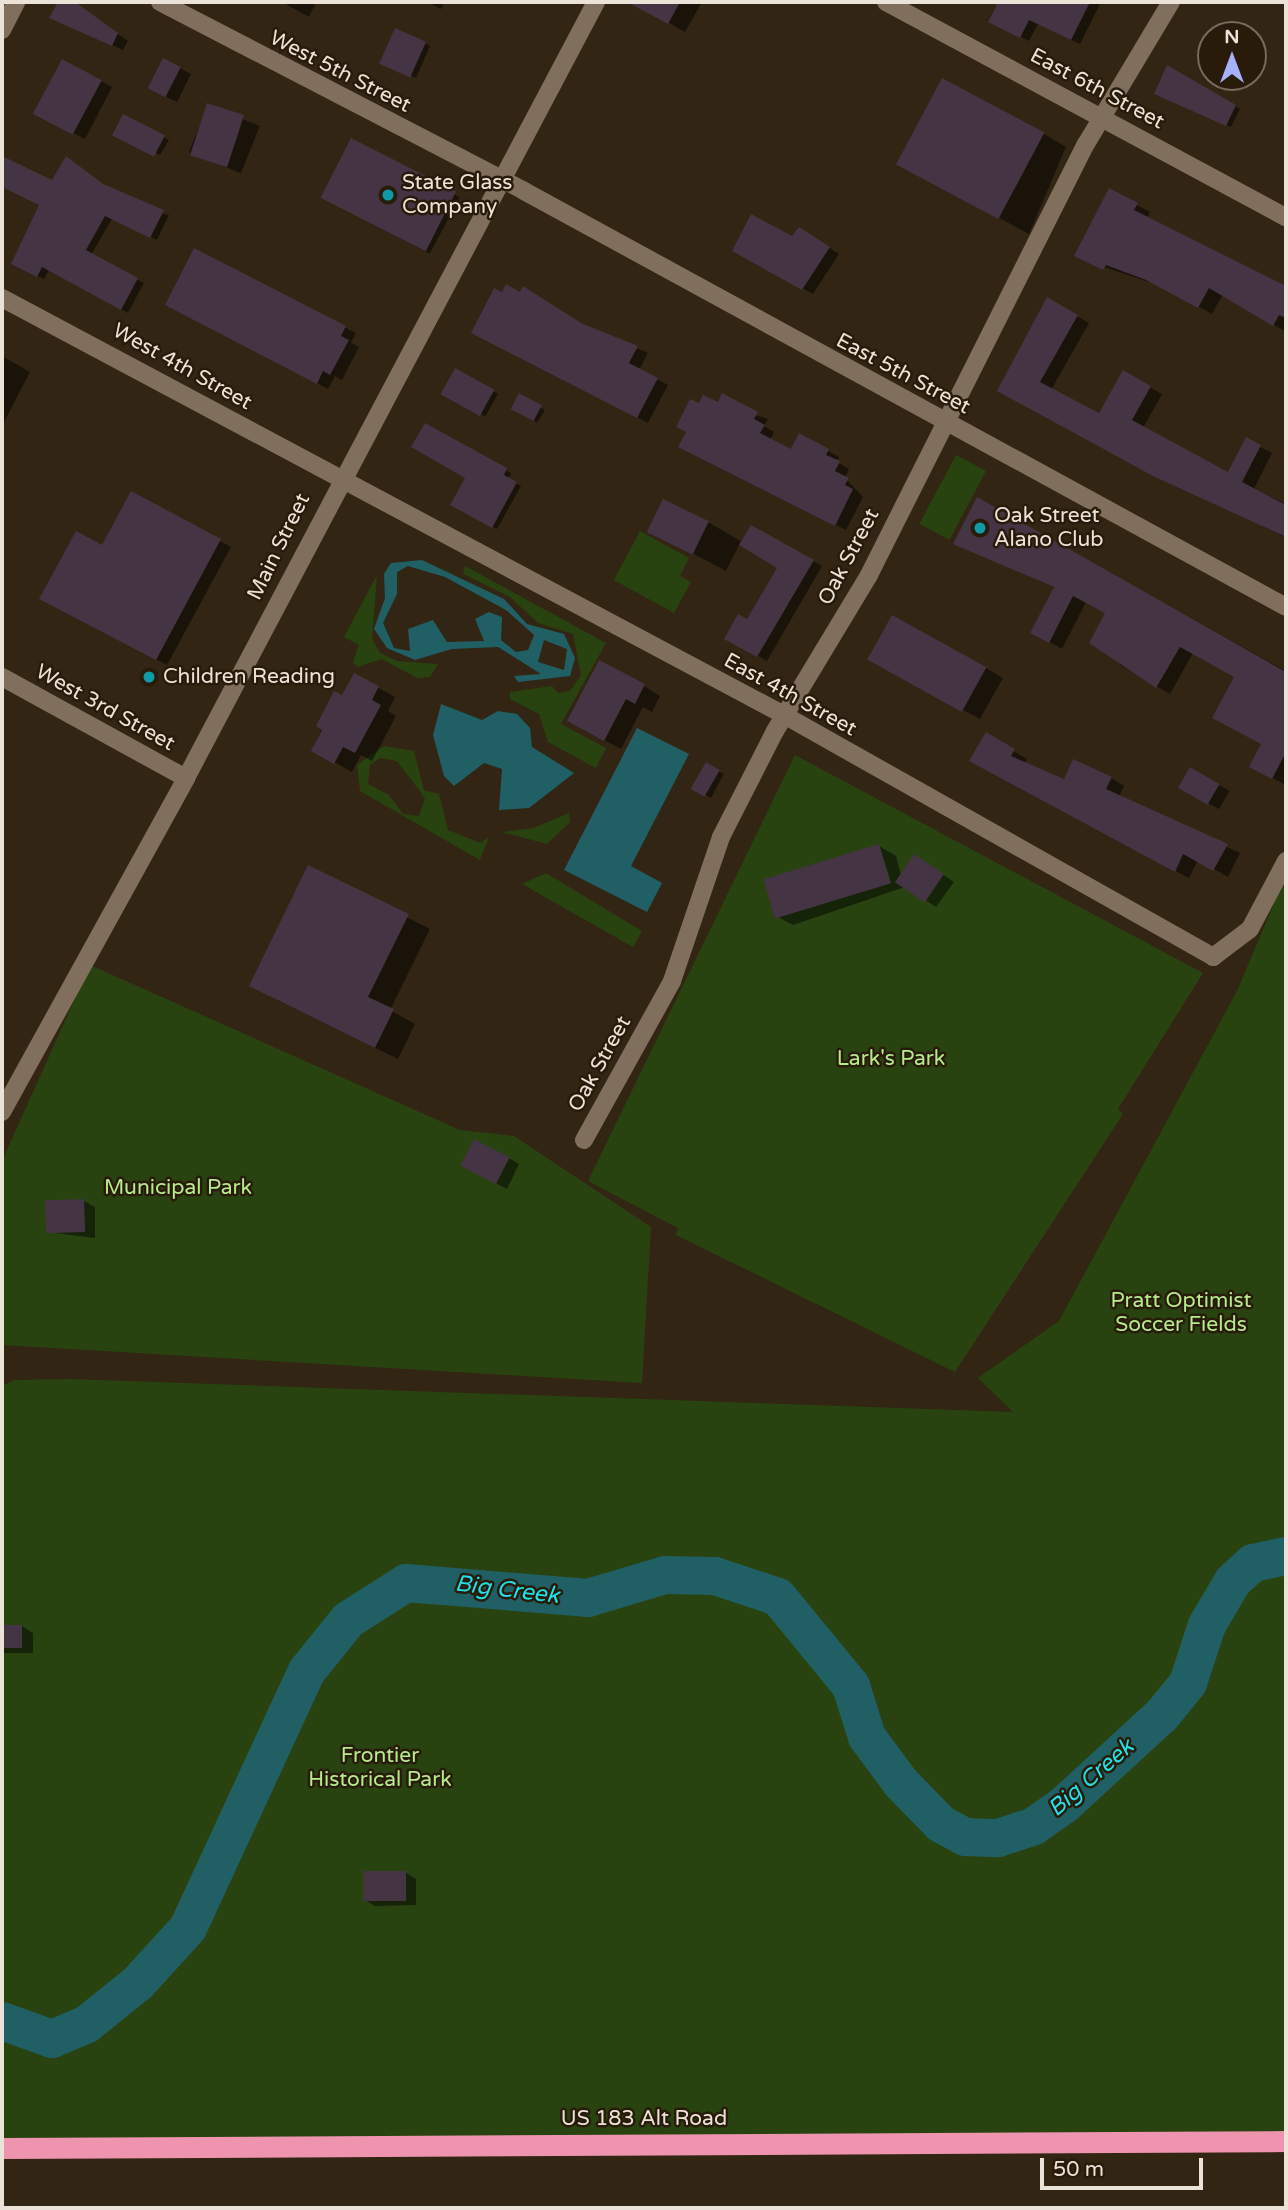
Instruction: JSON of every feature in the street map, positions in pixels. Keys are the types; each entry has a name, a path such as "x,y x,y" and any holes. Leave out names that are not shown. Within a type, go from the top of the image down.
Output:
{"highway":[{"name":"US 183 Alt Road","path":"2,2148 1286,2141"}],"street":[{"path":"2,30 16,2"},
{"name":"West 5th Street","path":"160,2 499,179"},
{"name":"Main Street","path":"2,1112 186,778 340,479 596,2"},
{"name":"East 6th Street","path":"887,2 1286,217"},
{"name":"Oak Street","path":"584,1140 672,981 722,837 785,715 869,575 942,420 1103,117 1171,2"},
{"name":"East 5th Street","path":"499,179 1286,607"},
{"name":"West 4th Street","path":"2,298 340,479"},
{"name":"East 4th Street","path":"340,479 785,715 1213,957 1250,929 1286,861"},
{"name":"West 3rd Street","path":"2,677 186,778"}],"green space":[{"path":"956,455 986,471 949,540 919,524"},
{"path":"640,531 689,558 680,576 691,582 674,613 614,580"},
{"path":"465,566 606,643 561,724 606,748 596,768 548,742 539,714 510,699 510,692 552,686 558,693 570,691 581,675 573,634 538,623 510,597 463,574"},
{"path":"377,575 372,639 380,653 397,661 438,664 430,677 417,678 382,659 357,667 353,662 359,645 344,637"},
{"path":"384,746 414,751 424,790 439,794 448,830 480,843 489,837 480,860 360,791 357,765","holes":["380,758 397,761 425,799 419,816 403,814 389,795 368,784 370,765"]},
{"name":"Lark's Park","path":"795,755 1203,973 1118,1109 1123,1114 955,1372 676,1235 678,1228 588,1181"},
{"path":"569,813 570,822 547,844 502,832 534,828"},
{"path":"546,873 642,931 633,947 522,884"},
{"name":"Frontier Historical Park","path":"1286,875 1286,2142 2,2148 2,1386 14,1380 69,1379 1013,1412 978,1378 1059,1321 1237,991"},
{"name":"Municipal Park","path":"90,965 460,1130 514,1136 651,1227 642,1383 2,1345 2,1161"}],"water":[{"path":"422,560 504,599 527,624 564,634 575,658 570,676 518,682 514,676 541,674 498,647 452,649 415,660 387,648 374,629 385,598 384,574 391,563","holes":["408,566 445,577 506,610 534,635 528,650 516,652 501,640 502,617 489,612 475,619 484,641 447,642 433,620 408,629 410,651 394,648 383,623 397,594 397,572","544,640 567,649 564,670 538,662"]},
{"path":"441,704 482,720 498,711 517,714 530,728 532,747 574,773 529,808 499,810 502,769 484,763 454,786 444,776 433,735"},
{"path":"637,728 689,754 631,866 662,883 647,912 564,870"}],"building":[{"path":"58,2 75,2 118,33 112,46 49,18"},
{"path":"627,2 680,2 668,24"},
{"path":"990,2 1090,2 1071,40 1029,20 1020,38 988,22 997,5"},
{"path":"395,28 426,42 410,77 379,64"},
{"path":"163,58 181,67 165,97 148,88"},
{"path":"62,59 102,80 73,135 33,114"},
{"path":"1167,65 1197,82 1197,91 1212,91 1236,105 1226,126 1154,94"},
{"path":"942,78 1044,132 998,219 896,165"},
{"path":"207,103 244,115 227,167 190,155"},
{"path":"123,114 165,135 154,157 112,135"},
{"name":"State Glass Company","path":"351,138 456,192 426,251 321,198"},
{"path":"2,156 52,180 66,156 103,184 164,210 150,238 105,216 86,250 138,278 121,310 42,267 37,277 11,264 39,205 2,187"},
{"path":"1109,188 1138,203 1134,210 1286,286 1286,318 1279,315 1273,326 1209,288 1198,308 1146,280 1106,265 1103,270 1074,256"},
{"path":"751,214 792,236 799,227 830,247 802,290 732,251"},
{"path":"194,248 346,326 341,336 349,340 330,375 323,371 317,384 165,305"},
{"path":"506,284 520,292 523,286 581,323 638,346 629,363 658,378 637,418 471,333 494,288 502,292"},
{"path":"1047,297 1078,315 1040,382 1099,413 1123,370 1151,386 1132,420 1228,472 1246,437 1261,445 1242,482 1286,505 1286,537 1153,476 997,391"},
{"path":"455,368 494,390 480,416 440,394"},
{"path":"519,393 542,405 534,421 511,409"},
{"path":"722,393 758,412 754,419 765,425 760,433 791,449 799,433 829,449 826,455 840,461 835,471 849,478 845,485 853,489 835,526 678,447 686,432 676,427 690,399 699,403 703,395 718,402"},
{"path":"425,423 507,468 504,475 517,482 492,528 450,505 465,478 411,447"},
{"path":"131,491 221,539 156,660 39,599 76,531 102,545"},
{"path":"977,497 1286,672 1286,752 1272,779 1249,767 1261,744 1212,718 1234,677 1180,647 1156,688 1089,643 1105,613 1073,596 1049,643 1030,633 1054,587 953,544"},
{"path":"663,499 709,521 693,555 647,532"},
{"path":"751,525 814,560 757,657 724,639 738,614 747,619 777,568 739,545"},
{"path":"892,615 986,667 962,712 867,660"},
{"path":"599,660 645,684 635,704 626,699 604,741 567,721"},
{"path":"354,673 379,686 372,700 381,705 355,753 343,747 334,764 311,751 322,730 316,726 334,691 342,695"},
{"path":"986,732 1015,749 1011,756 1064,779 1073,759 1112,777 1106,789 1228,844 1213,871 1183,854 1175,872 969,761"},
{"path":"706,762 720,770 704,797 690,789"},
{"path":"1190,767 1219,784 1207,805 1178,788"},
{"path":"879,844 891,883 775,919 763,879"},
{"path":"914,854 944,874 925,902 895,882"},
{"path":"308,865 409,914 368,997 394,1009 375,1048 249,986"},
{"path":"474,1139 510,1157 496,1184 460,1166"},
{"path":"84,1199 85,1232 46,1233 45,1200"},
{"path":"2,1625 22,1625 22,1648 2,1648"},
{"path":"363,1871 406,1871 406,1901 363,1901"}],"waterway":[{"name":"Big Creek","path":"2,2021 52,2039 87,2024 138,1983 188,1928 307,1671 348,1620 406,1583 588,1598 665,1575 715,1576 778,1597 851,1686 867,1737 901,1783 941,1824 965,1837 998,1838 1034,1826 1064,1805 1162,1715 1188,1683 1207,1625 1233,1581 1253,1563 1286,1556"}],"place":[{"name":"State Glass Company","path":"388,195"},
{"name":"Oak Street Alano Club","path":"980,528"},
{"name":"Children Reading","path":"149,677"}],"park label":[{"name":"Pratt Optimist Soccer Fields","path":"1181,1313"}]}
